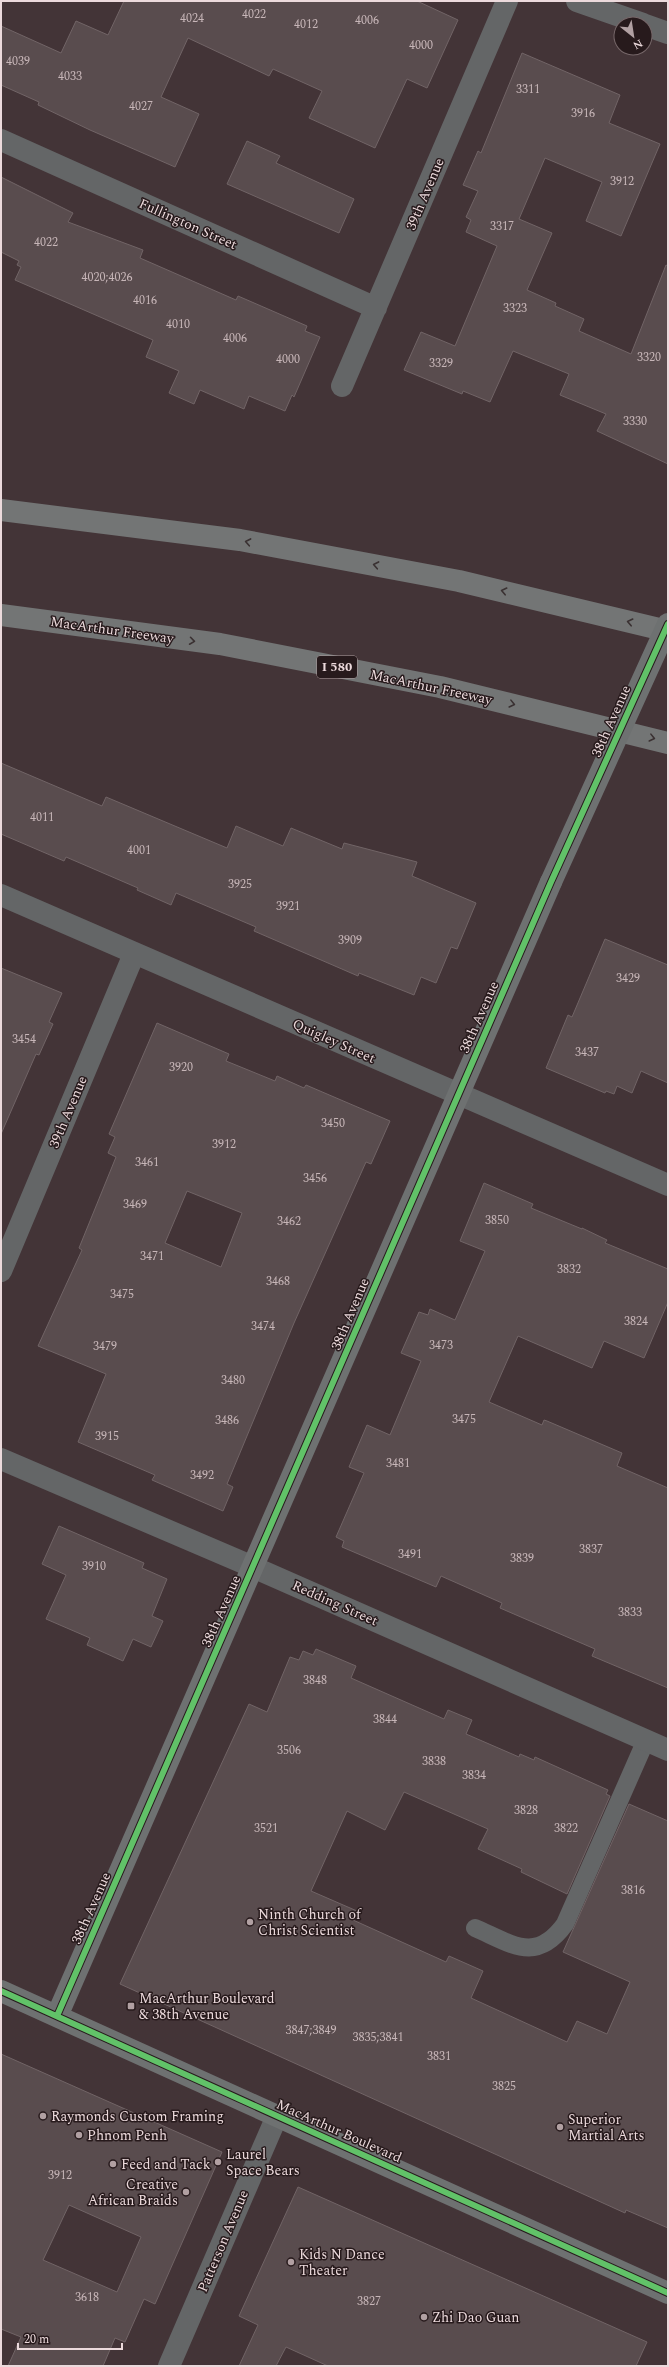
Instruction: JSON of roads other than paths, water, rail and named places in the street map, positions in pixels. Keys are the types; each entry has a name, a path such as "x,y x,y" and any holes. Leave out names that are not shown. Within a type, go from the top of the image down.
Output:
{"highway":[{"path":"1,510 240,540 459,581 668,631"},
{"name":"MacArthur Freeway","path":"1,615 228,646 440,687 668,743"}],"street":[{"name":"39th Avenue","path":"342,386 507,1"},
{"path":"577,1 621,16"},
{"path":"653,27 668,33"},
{"name":"Fullington Street","path":"1,140 376,308"},
{"name":"38th Avenue","path":"57,2016 458,1095 668,624"},
{"name":"Quigley Street","path":"1,895 668,1185"},
{"name":"39th Avenue","path":"1,1271 134,954"},
{"name":"Redding Street","path":"1,1459 253,1567 668,1750"},
{"name":"MacArthur Boulevard","path":"1,1991 668,2293"},
{"name":"Patterson Avenue","path":"169,2366 277,2116"}],"lane":[{"path":"475,1928 519,1946 529,1948 547,1944 557,1934 564,1924 646,1740"}],"place":[{"name":"Ninth Church of Christ Scientist","path":"250,1922"},
{"name":"MacArthur Boulevard & 38th Avenue","path":"131,2006"},
{"name":"Raymonds Custom Framing","path":"43,2116"},
{"name":"Superior Martial Arts","path":"560,2127"},
{"name":"Phnom Penh","path":"79,2135"},
{"name":"Laurel Space Bears","path":"218,2162"},
{"name":"Feed and Tack","path":"113,2164"},
{"name":"Creative African Braids","path":"186,2192"},
{"name":"Kids N Dance Theater","path":"291,2262"},
{"name":"Zhi Dao Guan","path":"424,2317"}]}
